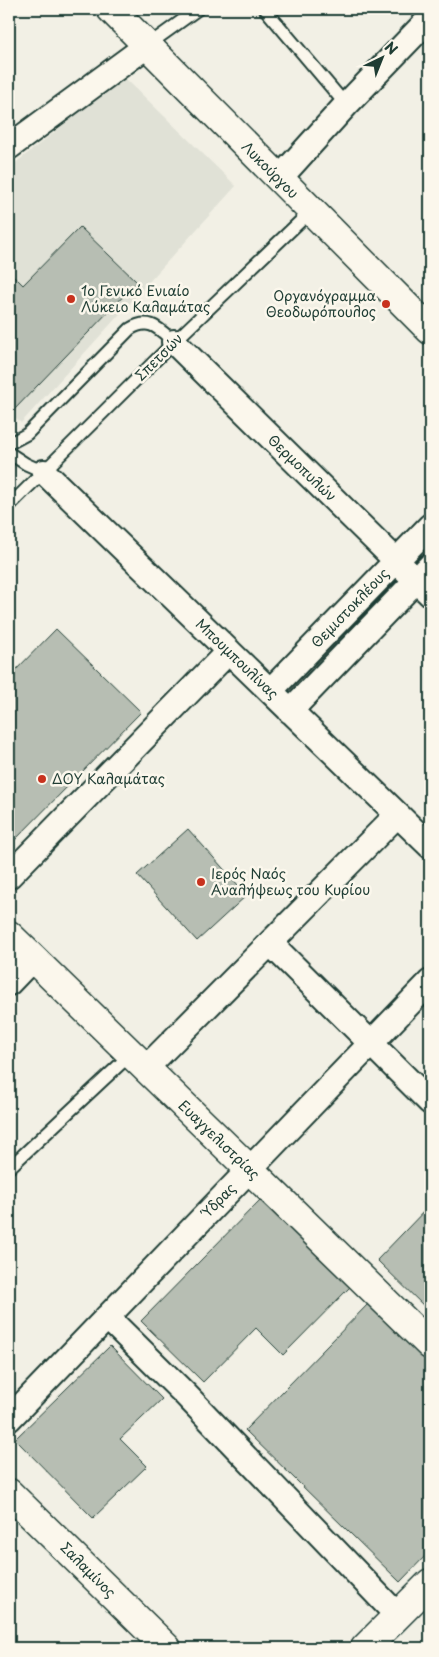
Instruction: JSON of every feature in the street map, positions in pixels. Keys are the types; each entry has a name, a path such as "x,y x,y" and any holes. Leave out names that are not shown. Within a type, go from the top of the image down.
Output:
{"street":[{"name":"Λυκούργου","path":"112,9 430,330"},
{"path":"279,178 430,18"},
{"path":"9,147 148,45"},
{"name":"Θερμοπυλών","path":"174,342 396,561 426,580"},
{"name":"Μπουμπουλίνας","path":"44,472 430,846"},
{"name":"Θεμιστοκλέους","path":"270,691 430,526"},
{"name":"Θεμιστοκλέους","path":"290,711 426,580"},
{"path":"9,876 229,651"},
{"path":"138,1061 270,944 397,815"},
{"name":"Ευαγγελιστρίας","path":"9,935 430,1345"},
{"path":"270,944 430,1102"},
{"path":"9,983 33,958"},
{"name":"Ύδρας","path":"9,1419 430,982"},
{"path":"107,1317 185,1394 398,1616"},
{"name":"Σαλαμίνος","path":"9,1493 167,1648"},
{"path":"364,1648 430,1583"}],"lane":[{"path":"148,45 198,9"},
{"path":"265,9 346,105"},
{"name":"Σπετσών","path":"9,506 174,342 311,211"},
{"path":"9,441 26,434 130,329 138,324 149,324 158,328 174,342"},
{"path":"9,453 26,464 44,472"},
{"path":"9,1168 138,1061"}],"shaded area":[{"name":"1ο Γενικό Ενιαίο Λύκειο Καλαμάτας","path":"124,77 236,186 21,423 9,412 9,168"}],"building":[{"name":"1ο Γενικό Ενιαίο Λύκειο Καλαμάτας","path":"80,227 137,282 13,411 9,407 9,271 23,285"},
{"name":"ΔΟΥ Καλαμάτας","path":"56,629 141,712 9,846 9,677"},
{"path":"188,829 247,895 197,941 137,875"},
{"path":"262,1198 351,1286 283,1355 256,1328 203,1382 141,1321"},
{"path":"430,1205 430,1312 377,1260"},
{"path":"370,1302 430,1361 430,1551 400,1582 245,1430"},
{"path":"110,1346 162,1399 120,1439 147,1466 93,1518 15,1439"}],"place":[{"name":"1ο Γενικό Ενιαίο Λύκειο Καλαμάτας","path":"71,299"},
{"name":"Οργανόγραμμα Θεοδωρόπουλος","path":"386,304"},
{"name":"ΔΟΥ Καλαμάτας","path":"42,779"},
{"name":"Ιερός Ναός Αναλήψεως του Κυρίου","path":"201,882"}]}
